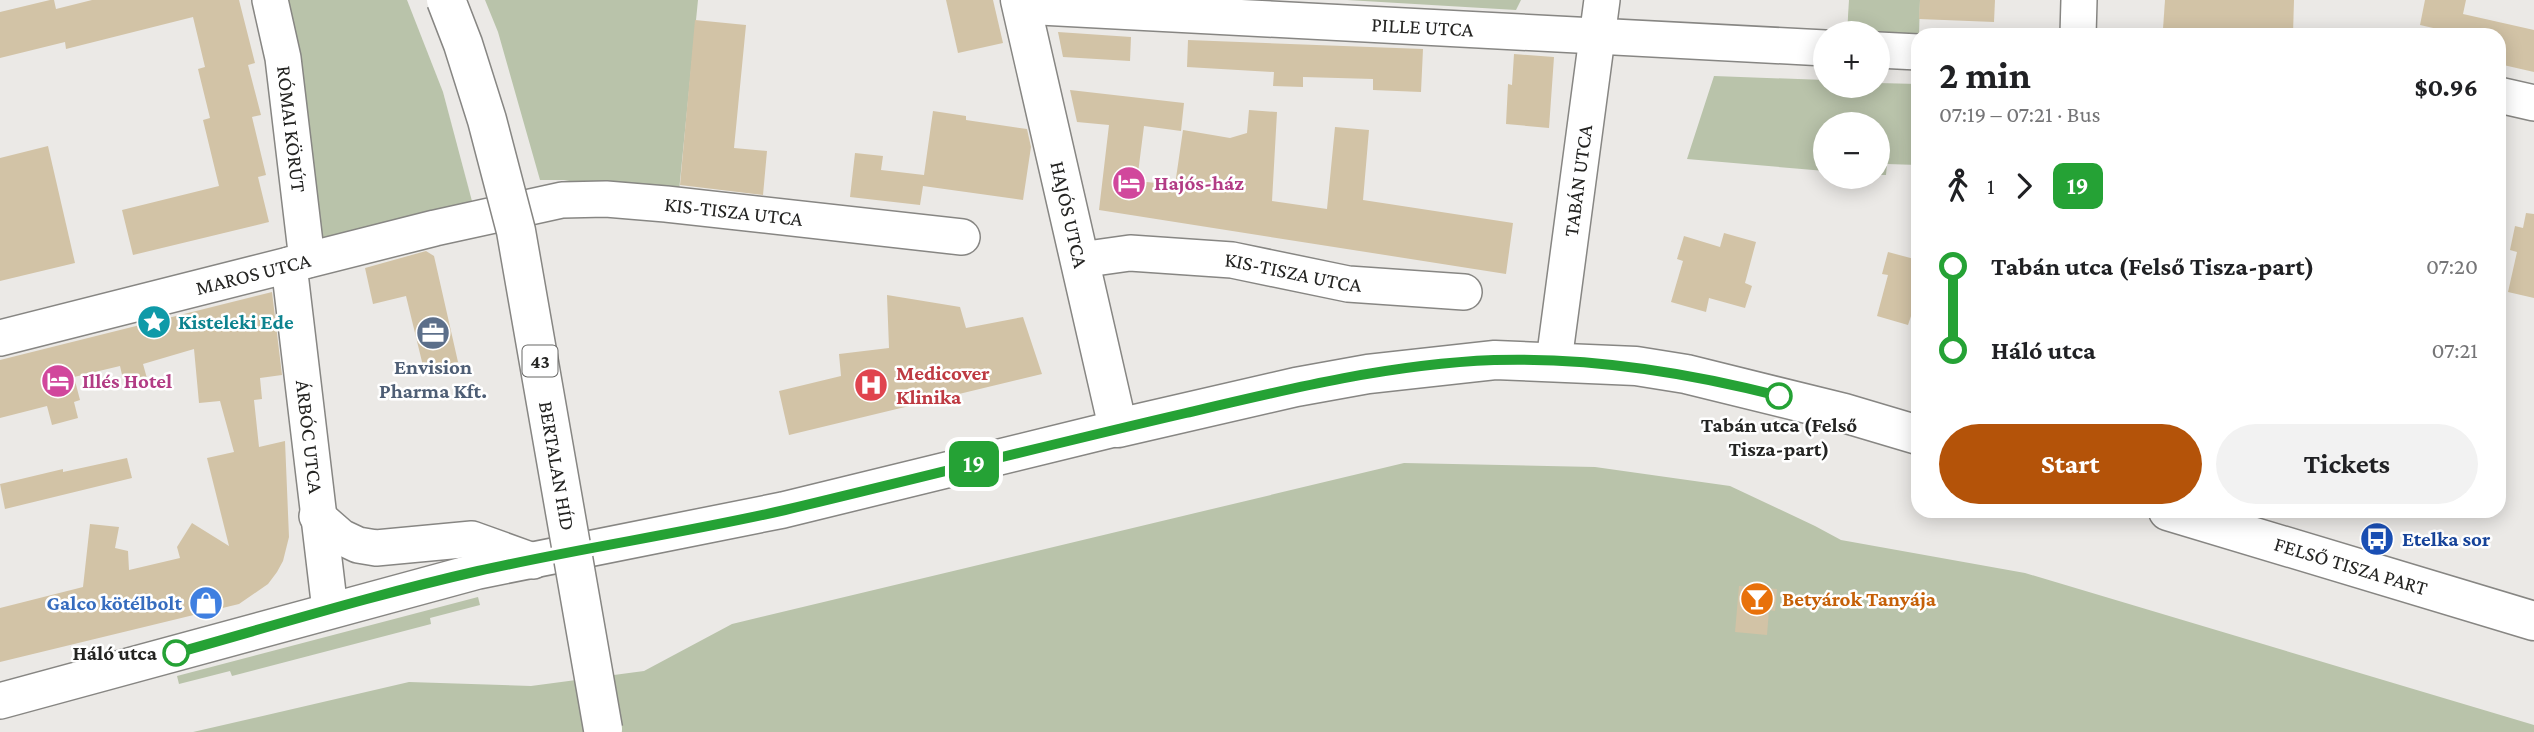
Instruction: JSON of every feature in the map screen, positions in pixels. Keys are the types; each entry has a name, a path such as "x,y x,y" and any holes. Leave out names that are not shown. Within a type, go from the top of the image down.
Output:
{"main road":[{"name":"BERTALAN HÍD","path":"446,0 487,120 516,231 604,732"},
{"name":"HAJÓS UTCA","path":"1020,3 1118,428"},
{"path":"1118,428 1296,387 1368,374 1495,360 1636,366 1686,374 1844,413 1911,433"},
{"name":"FELSŐ TISZA PART","path":"2191,518 2534,621"}],"street":[{"name":"RÓMAI KÖRÚT","path":"270,0 283,58 298,263"},
{"name":"TABÁN UTCA","path":"1555,361 1602,0"},
{"path":"2078,28 2079,0"},
{"name":"PILLE UTCA","path":"1020,3 1813,47"},
{"path":"1890,51 1911,52"},
{"path":"2506,97 2534,103"},
{"name":"KIS-TISZA UTCA","path":"507,211 562,200 606,199 962,237"},
{"name":"MAROS UTCA","path":"0,338 507,211"},
{"name":"KIS-TISZA UTCA","path":"1080,260 1130,253 1232,260 1349,284 1464,292"},
{"name":"ÁRBÓC UTCA","path":"298,263 317,516 330,610"},
{"path":"0,701 478,571 783,510 1118,428"},
{"path":"317,516 341,537 358,545 376,548 472,539 533,561"}],"green space":[{"path":"279,0 407,0 443,92 473,205 313,241"},
{"path":"485,0 698,0 678,201 564,180 540,180 498,32"},
{"path":"1347,0 1521,0 1516,10"},
{"path":"1849,0 1920,0 1919,28 1911,28 1911,35 1890,34 1890,21 1848,21"},
{"path":"1714,76 1813,80 1813,98 1890,98 1890,83 1911,84 1911,165 1890,164 1890,112 1813,112 1813,170 1687,159"},
{"path":"1404,463 1595,467 1730,486 1841,540 2025,573 2534,725 2534,732 193,732 409,682 531,686 644,671 732,624"},
{"path":"478,597 480,605 430,618 431,624 232,676 230,671 179,684 177,676"}],"building":[{"path":"54,0 56,9 92,0 239,0 255,63 248,65 261,115 252,117 266,175 258,177 269,222 133,255 122,210 219,186 203,120 210,118 198,69 205,67 193,17 66,49 65,42 0,58 0,12"},
{"path":"946,0 993,0 1003,43 958,53"},
{"path":"1920,0 1995,0 1994,22 1919,19"},
{"path":"2165,0 2294,0 2293,28 2163,28"},
{"path":"2425,0 2466,0 2463,14 2534,30 2534,72 2506,66 2506,28 2433,28 2420,25"},
{"path":"695,20 746,25 734,148 767,151 763,195 680,185"},
{"path":"1058,32 1131,37 1130,61 1063,57"},
{"path":"1188,40 1423,49 1421,92 1373,90 1373,79 1303,77 1303,87 1273,86 1274,72 1187,67"},
{"path":"1514,54 1554,57 1549,128 1506,124 1508,84 1512,85"},
{"path":"1070,90 1184,103 1181,131 1144,126 1137,181 1175,185 1183,130 1230,138 1247,133 1249,110 1277,112 1272,201 1327,209 1335,127 1369,130 1363,200 1513,223 1506,274 1099,210 1109,125 1077,122"},
{"path":"933,111 966,116 966,120 1027,129 1031,147 1023,200 923,186 920,205 850,197 855,153 883,156 881,170 924,175"},
{"path":"48,146 75,263 0,281 0,158"},
{"path":"2526,213 2534,214 2534,298 2508,292 2517,252 2510,250 2515,226 2523,228"},
{"path":"1724,233 1756,242 1745,283 1752,286 1745,308 1709,298 1706,312 1671,302 1683,261 1677,259 1684,236 1720,247"},
{"name":"Envision Pharma Kft.","path":"426,251 434,256 458,362 424,370 406,296 373,304 365,268"},
{"path":"1888,252 1911,258 1911,316 1908,325 1877,316 1888,275 1882,274"},
{"path":"272,292 282,375 260,378 262,399 254,400 259,447 285,441 289,537 283,561 277,572 268,584 239,604 0,662 0,608 83,587 90,524 119,527 115,548 128,551 129,570 180,558 177,547 192,523 229,546 207,458 234,452 220,401 199,403 194,349 143,364 148,382 137,387 125,388 120,366 74,377 80,400 74,402 78,418 52,425 47,406 0,418 0,360"},
{"path":"887,295 960,307 966,328 1023,317 1042,374 789,435 779,391 841,376 839,354 889,348"},
{"path":"127,458 132,478 5,509 0,484"},
{"path":"1739,586 1777,589 1775,611 1769,610 1767,635 1735,632"}],"bus line":[{"name":"19","path":"176,653 478,571 783,510 1118,428 1296,387 1368,374 1495,360 1555,361 1636,366 1686,374 1779,396"}],"place":[{"name":"Hajós-ház","path":"1129,183"},
{"name":"Kisteleki Ede","path":"154,322"},
{"name":"Envision Pharma Kft.","path":"433,333"},
{"name":"Illés Hotel","path":"58,381"},
{"name":"Medicover Klinika","path":"871,385"},
{"name":"Tabán utca (Felső Tisza-part)","path":"1779,396"},
{"name":"Etelka sor","path":"2377,539"},
{"name":"Betyárok Tanyája","path":"1757,599"},
{"name":"Galco kötélbolt","path":"206,603"},
{"name":"Háló utca","path":"176,653"}]}
